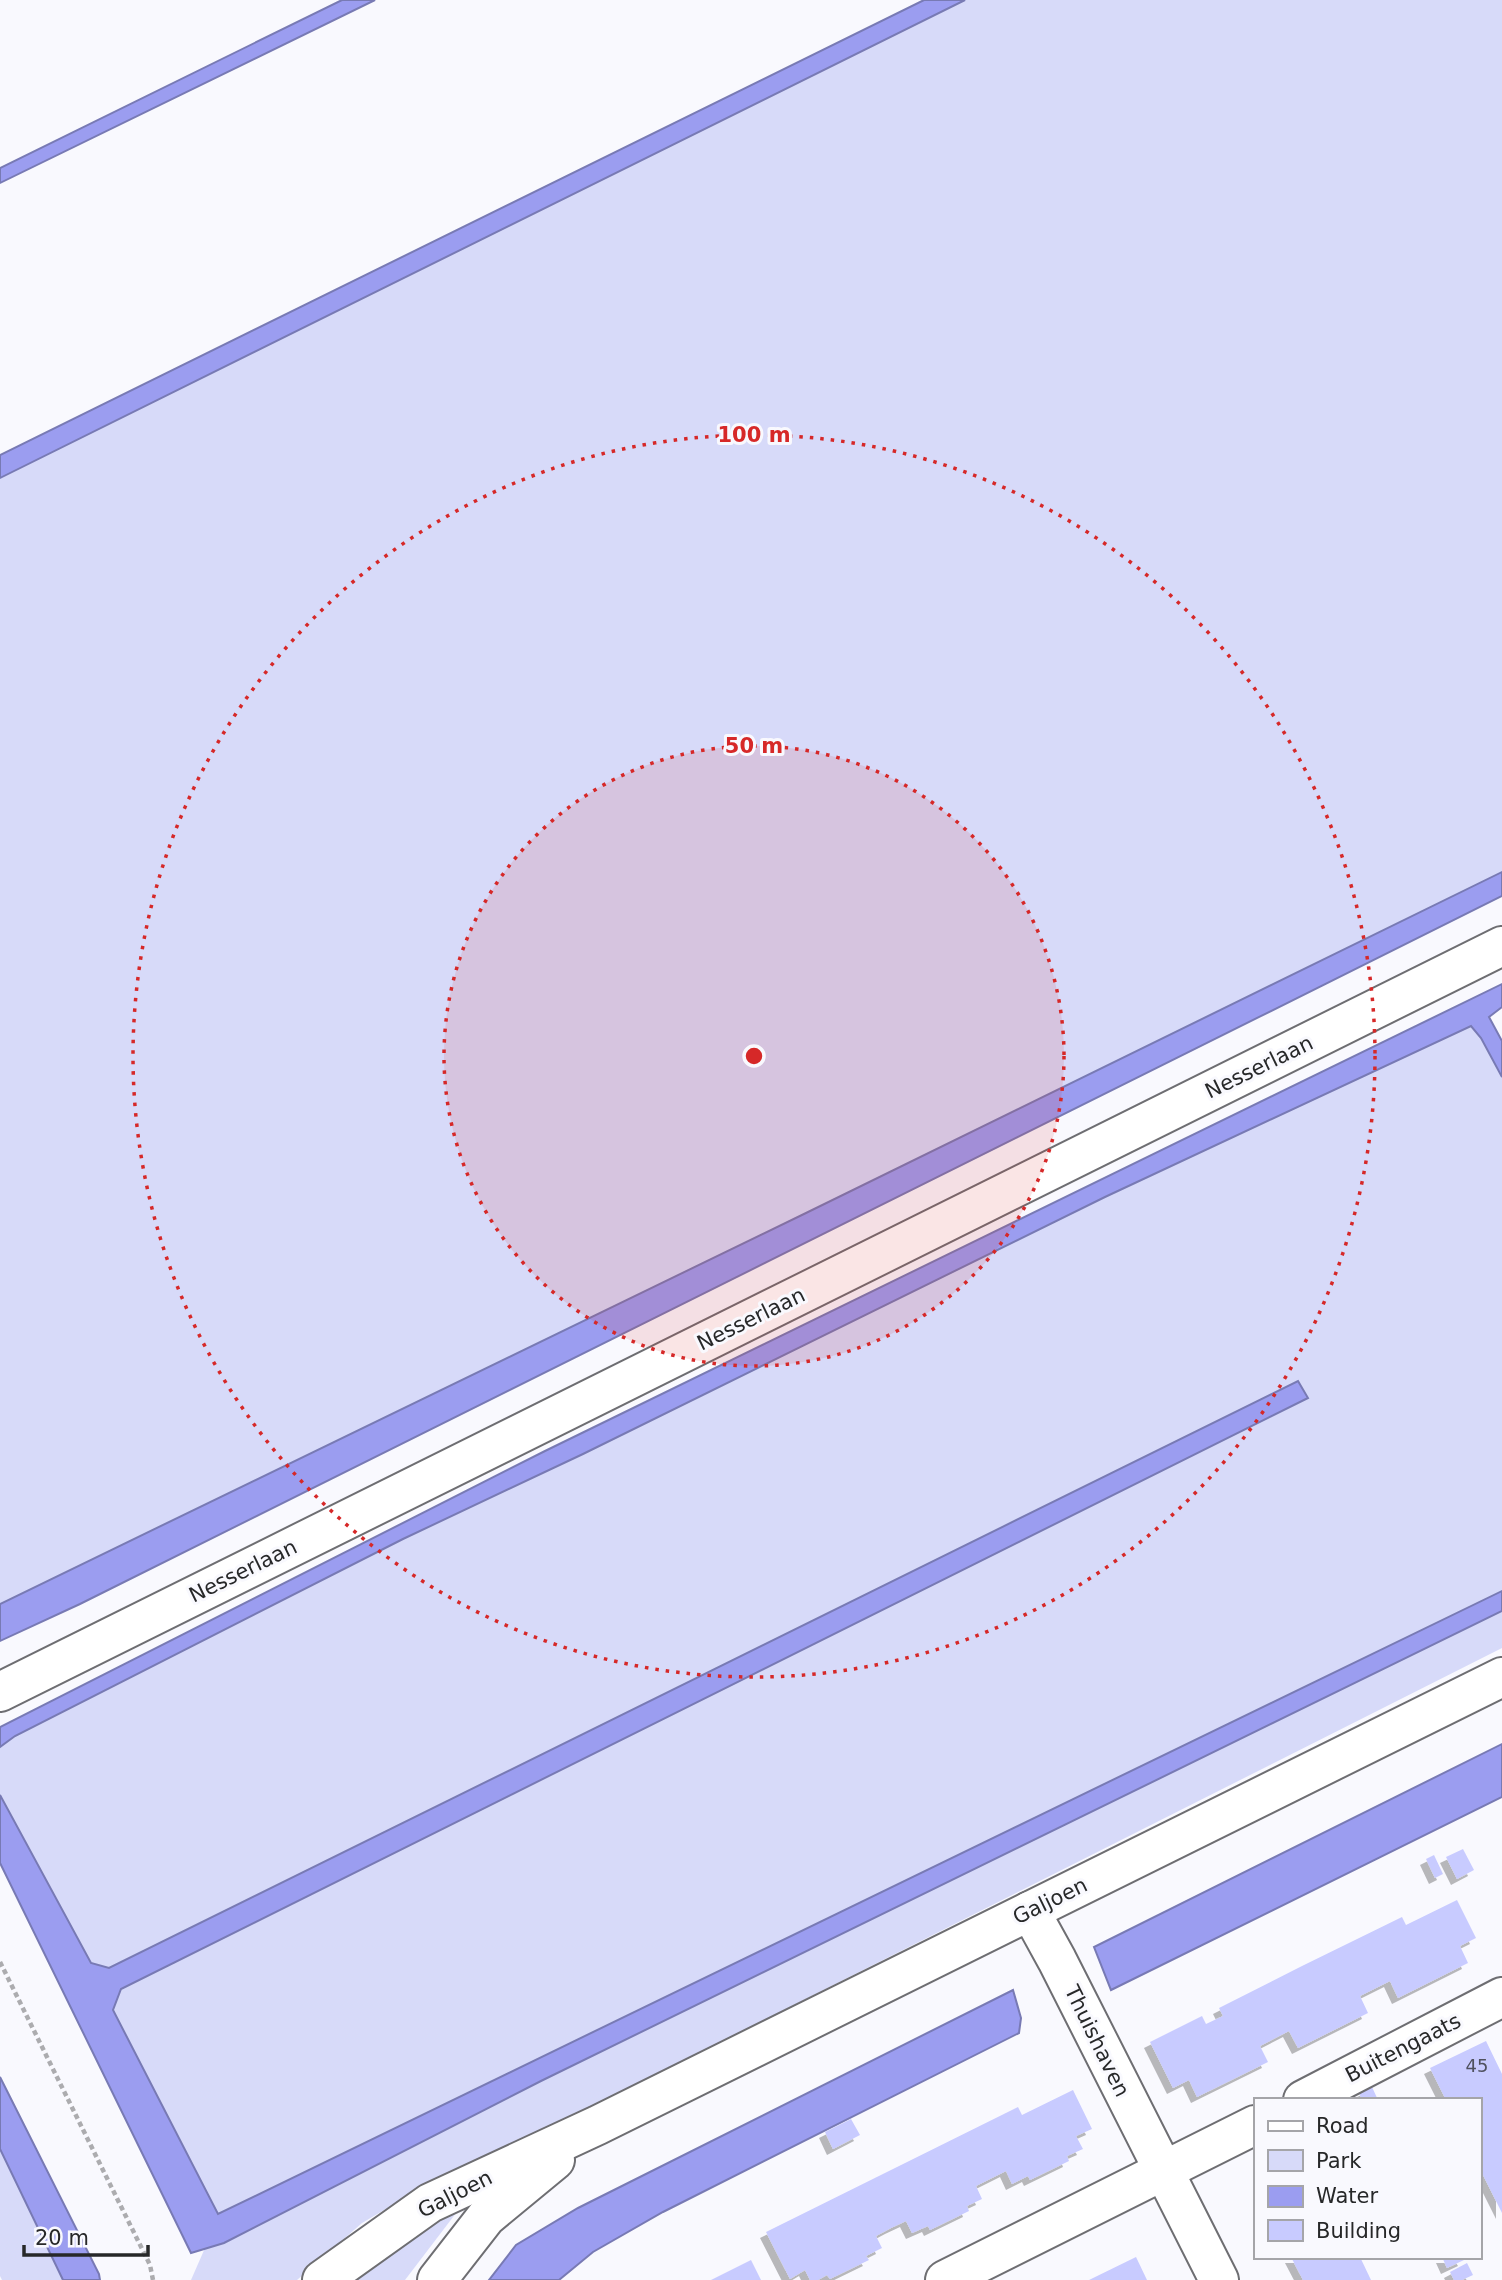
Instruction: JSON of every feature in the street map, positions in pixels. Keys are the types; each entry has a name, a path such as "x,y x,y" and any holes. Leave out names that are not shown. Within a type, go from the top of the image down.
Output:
{"street":[{"name":"Nesserlaan","path":"0,1692 1502,946"},
{"name":"Galjoen","path":"322,2280 430,2203 598,2125 1502,1677"},
{"name":"Thuishaven","path":"1030,1911 1219,2280"},
{"name":"Buitengaats","path":"1307,2098 1502,1997"},
{"name":"Galjoen","path":"437,2280 486,2217 598,2125"},
{"path":"945,2280 1254,2125"}],"path":[{"path":"0,1962 150,2265 153,2280"}],"green space":[{"path":"965,0 1502,0 1502,872 0,1604 0,478"},
{"path":"1471,1026 1481,1038 1502,1077 1502,1591 218,2214 113,2010 121,1989 1307,1398 1298,1381 108,1968 91,1964 0,1795 0,1747 15,1736 403,1539 583,1454 1105,1197"},
{"path":"1502,1611 1502,1648 538,2134 413,2193 362,2223 297,2280 191,2280 205,2248 224,2243 541,2081"},
{"path":"0,2149 63,2280 2,2280 0,2276"},
{"path":"466,2200 405,2280 349,2280"}],"water":[{"path":"342,0 375,0 0,183 0,168"},
{"path":"924,0 965,0 0,478 0,455"},
{"path":"1502,872 1502,896 80,1604 0,1641 0,1604"},
{"path":"1502,984 1502,1007 1489,1017 1502,1041 1502,1077 1481,1038 1471,1026 1105,1197 583,1454 403,1539 15,1736 0,1747 0,1727 545,1451"},
{"path":"1298,1381 1308,1398 121,1989 113,2010 218,2214 1502,1591 1502,1611 541,2081 224,2243 191,2253 0,1863 0,1795 91,1963 109,1968"},
{"path":"1502,1744 1502,1797 1111,1990 1094,1947"},
{"path":"1013,1990 1021,2018 1019,2033 663,2212 593,2252 559,2280 489,2280 516,2245 578,2208"},
{"path":"0,2077 100,2280 63,2280 0,2149"}],"building":[{"path":"1463,1849 1474,1870 1457,1879 1446,1857"},
{"path":"1434,1855 1443,1874 1435,1878 1426,1859"},
{"path":"1457,1900 1476,1938 1460,1946 1468,1963 1398,1998 1390,1981 1360,1996 1368,2013 1298,2048 1289,2031 1260,2046 1268,2062 1197,2097 1189,2080 1173,2088 1150,2042 1202,2016 1206,2024 1223,2016 1219,2008 1402,1917 1406,1925"},
{"path":"1486,2041 1502,2074 1502,2213 1481,2171 1481,2098 1445,2098 1430,2068"},
{"path":"1372,2087 1377,2098 1361,2098 1359,2093"},
{"path":"1073,2090 1092,2129 1076,2136 1083,2149 1067,2156 1069,2161 1030,2180 1028,2176 1012,2184 1006,2171 976,2186 982,2199 967,2206 969,2211 930,2230 928,2226 912,2233 906,2221 891,2228 876,2236 882,2248 866,2256 869,2260 830,2279 827,2275 818,2280 810,2280 805,2270 790,2279 766,2232 1018,2107 1022,2115"},
{"path":"851,2119 860,2135 833,2149 825,2132"},
{"path":"1136,2257 1147,2280 1089,2280"},
{"path":"1292,2259 1361,2259 1371,2280 1303,2280"},
{"path":"1443,2259 1464,2260 1447,2268"},
{"path":"751,2260 761,2280 711,2280"},
{"path":"1467,2263 1473,2275 1454,2280 1450,2272"}]}
